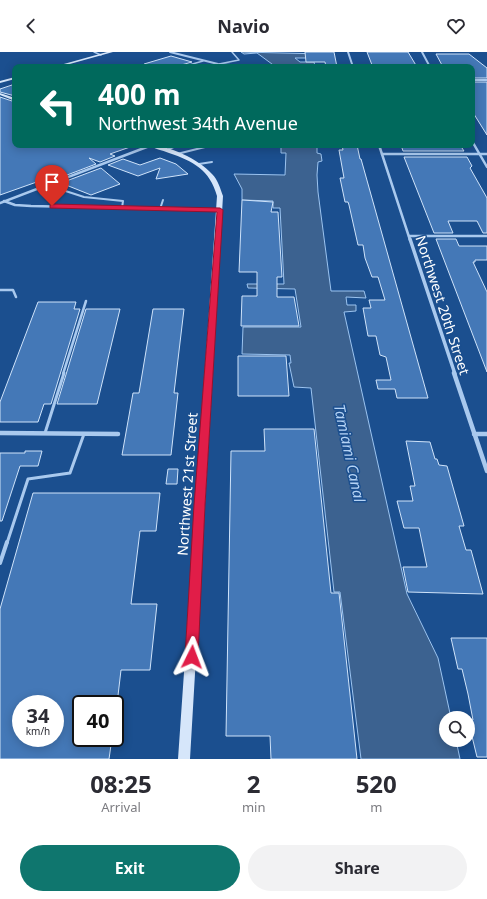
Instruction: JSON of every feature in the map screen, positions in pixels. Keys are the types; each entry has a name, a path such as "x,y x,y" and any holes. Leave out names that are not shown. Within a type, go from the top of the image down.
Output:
{"street":[{"path":"66,64 111,52"},
{"path":"170,52 218,64"},
{"path":"348,52 352,64"},
{"path":"422,52 428,64"},
{"path":"0,82 12,79"},
{"path":"475,80 487,80"},
{"path":"0,94 12,99"},
{"path":"475,145 487,166"},
{"path":"0,203 144,148"},
{"path":"161,148 199,164"},
{"name":"Northwest 20th Street","path":"380,148 487,471"},
{"path":"382,154 487,154"},
{"name":"Northwest 21st Street","path":"184,759 190,687 199,505 220,210 220,196 217,184 212,176 199,164"},
{"path":"4,201 22,206 220,210"},
{"path":"409,236 487,236"},
{"path":"0,433 118,434"},
{"path":"474,434 487,434"}],"lane":[{"path":"94,52 101,55"},
{"path":"218,64 239,60 232,52"},
{"path":"192,64 203,61"},
{"path":"167,150 171,148"},
{"path":"177,154 198,148"},
{"path":"199,164 212,162"},
{"path":"47,185 70,194 96,200 123,201 122,208"},
{"path":"160,209 163,200"},
{"path":"0,290 13,290 16,297"},
{"path":"45,433 86,302"},
{"path":"0,563 28,479 70,473 84,434"}],"water":[{"path":"241,52 324,54 325,58 295,58 300,62 314,62 314,64 272,64 257,53 244,54"},
{"name":"Tamiami Canal","path":"281,148 317,148 317,153 321,154 322,161 318,162 318,192 331,291 364,291 366,298 346,297 347,305 356,305 356,311 344,312 407,594 438,658 449,711 439,711 439,747 457,747 460,759 361,759 340,592 334,592 311,388 294,387 289,363 291,363 290,355 242,354 243,327 301,327 295,289 248,288 247,284 284,284 280,208 273,208 273,201 242,200 242,189 234,174 285,175 286,153 281,153"}],"building":[{"path":"305,52 334,52 336,64 325,64 325,62 306,62"},
{"path":"367,52 408,52 415,64 372,64"},
{"path":"436,54 469,54 487,68 487,78 475,78 475,64 441,64"},
{"path":"171,56 192,62 185,64 144,64"},
{"path":"475,82 487,82 487,135 475,116"},
{"path":"12,85 12,95 0,92 0,89"},
{"path":"0,97 12,101 12,148 127,148 110,154 115,156 100,162 89,158 96,164 54,180 48,178 0,195"},
{"path":"343,148 358,148 428,398 397,398 395,389 378,389 376,380 391,380 386,357 380,355 376,336 368,336 363,308 371,308 369,300 385,300 378,277 372,277 365,258 363,245 358,245 349,205 348,202 345,202 340,178 344,178 339,150 343,150"},
{"path":"402,148 462,148 464,151 403,151"},
{"path":"404,157 467,157 472,166 470,168 487,198 487,233 483,233 477,221 448,221 453,233 434,233"},
{"path":"160,158 176,164 188,174 156,179 160,168 138,176 108,165 123,159 140,165"},
{"path":"101,168 120,184 91,195 61,183"},
{"path":"242,200 273,202 271,212 278,212 282,277 277,277 277,297 294,297 299,326 241,326 242,296 257,296 257,272 239,272"},
{"path":"436,239 456,239 459,246 487,246 487,260 475,260 475,262 473,262 487,292 487,372"},
{"path":"38,302 76,302 74,309 80,309 51,404 44,404 38,422 0,422 0,402"},
{"path":"86,309 120,309 97,404 57,404"},
{"path":"153,309 184,309 174,393 178,393 171,455 122,455 133,393 139,393"},
{"path":"238,356 286,356 289,396 238,396"},
{"path":"264,429 314,429 331,593 339,593 357,759 271,759 270,736 226,736 231,451 265,451"},
{"path":"406,441 430,442 435,459 437,459 439,465 447,466 464,526 459,526 466,550 471,550 483,594 408,592 403,567 427,567 419,528 404,528 397,501 413,501 410,486 415,486"},
{"path":"25,451 42,451 38,466 20,466 2,521 0,521 0,453 25,453"},
{"path":"168,469 178,469 177,484 166,484"},
{"path":"33,493 160,493 156,531 140,531 131,604 157,604 150,670 121,670 118,695 72,695 72,747 111,747 109,759 0,759 0,609"},
{"path":"451,638 487,638 487,757 477,757 475,747 475,711 471,711 462,669 458,669"}],"route":[{"path":"52,206 220,210 199,505 192,657"}]}
